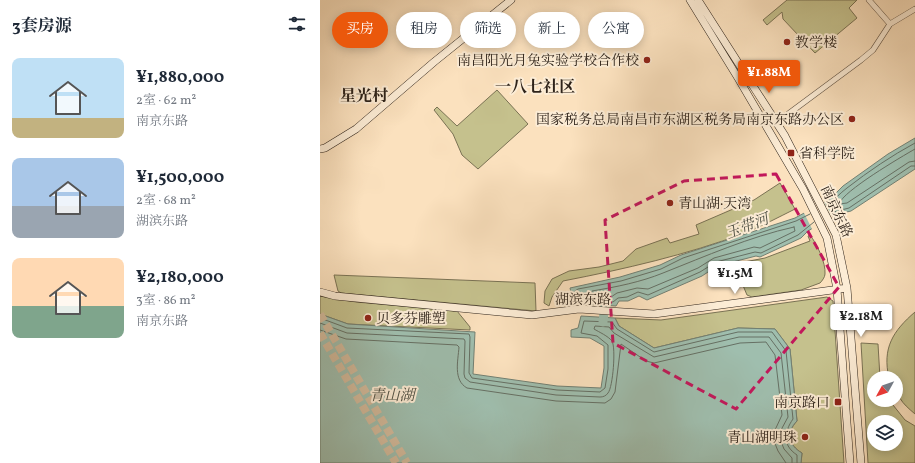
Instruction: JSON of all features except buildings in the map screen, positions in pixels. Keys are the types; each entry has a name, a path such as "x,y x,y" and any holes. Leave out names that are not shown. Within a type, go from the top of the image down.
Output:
{"main road":[{"path":"320,149 325,148 356,129 434,62 511,0"},
{"name":"南京东路","path":"690,0 738,78 811,207 826,238 838,289 850,463"},
{"name":"南京东路","path":"698,0 776,123 818,200 840,248 847,288 861,463"},
{"name":"湖滨东路","path":"320,292 335,296 532,314 585,309 654,314 739,304 847,288"}],"street":[{"path":"869,0 890,24"},
{"path":"776,123 873,50 890,24 915,9"}],"highlighted area":[{"path":"776,174 839,287 736,409 613,343 605,220 684,181"}],"shaded area":[{"path":"787,0 857,0 849,8 857,18 815,53 783,19 782,12 767,25 763,20"},
{"path":"497,90 528,124 478,169 462,155 453,134 434,110 437,107 457,126"},
{"path":"780,183 795,209 745,233 678,255 609,272 563,281 552,297 549,306 544,303 545,291 552,279 569,271 599,267 623,261 636,249 667,238 670,243 699,234 696,225 754,200"},
{"path":"810,235 823,259 825,275 820,283 801,290 752,297 747,295 734,264 765,258 810,241 808,236"},
{"path":"334,275 535,283 536,311 341,293 338,291"},
{"path":"320,296 356,302 457,311 470,327 470,330 348,324 320,314"},
{"path":"827,297 833,301 844,463 801,463 802,453 797,450 790,438 793,425 797,421 790,349 775,329 738,328 654,348 619,326 615,318 661,320"},
{"path":"915,312 915,414 903,402 903,371 888,371 887,367 888,349 891,341 895,333"},
{"path":"861,343 878,344 880,371 867,371 867,407 895,407 901,415 867,415 867,446"},
{"path":"903,418 915,426 915,463 868,463 867,451 903,451"}],"water":[{"path":"915,138 915,169 851,211 834,215 808,231 801,238 760,257 756,256 717,266 702,276 647,300 639,296 628,301 619,301 616,306 582,304 573,301 570,288 620,277 660,265 681,255 795,218 830,199 843,186 888,154"},
{"name":"青山湖","path":"320,314 348,324 475,332 473,374 557,386 601,388 604,368 604,346 590,338 571,337 571,330 578,328 581,316 615,318 619,326 654,348 738,328 775,329 790,349 797,421 793,425 790,438 797,450 802,453 801,463 320,463"}],"pier":[{"path":"823,200 833,218 813,231 803,211"}],"waterway":[{"name":"玉带河","path":"603,322 606,295 608,294"}],"tunnel":[{"path":"320,314 407,463"},
{"path":"320,333 396,463"}],"place":[{"name":"教学楼","path":"787,42"},
{"name":"南昌阳光月兔实验学校合作校","path":"647,60"},
{"name":"国家税务总局南昌市东湖区税务局南京东路办公区","path":"852,119"},
{"name":"省科学院","path":"791,153"},
{"name":"青山湖·天湾","path":"670,203"},
{"name":"贝多芬雕塑","path":"368,318"},
{"name":"南京路口","path":"838,402"},
{"name":"青山湖明珠","path":"805,437"}],"district":[{"name":"一八七社区","path":"535,86"},
{"name":"星光村","path":"364,95"}]}
